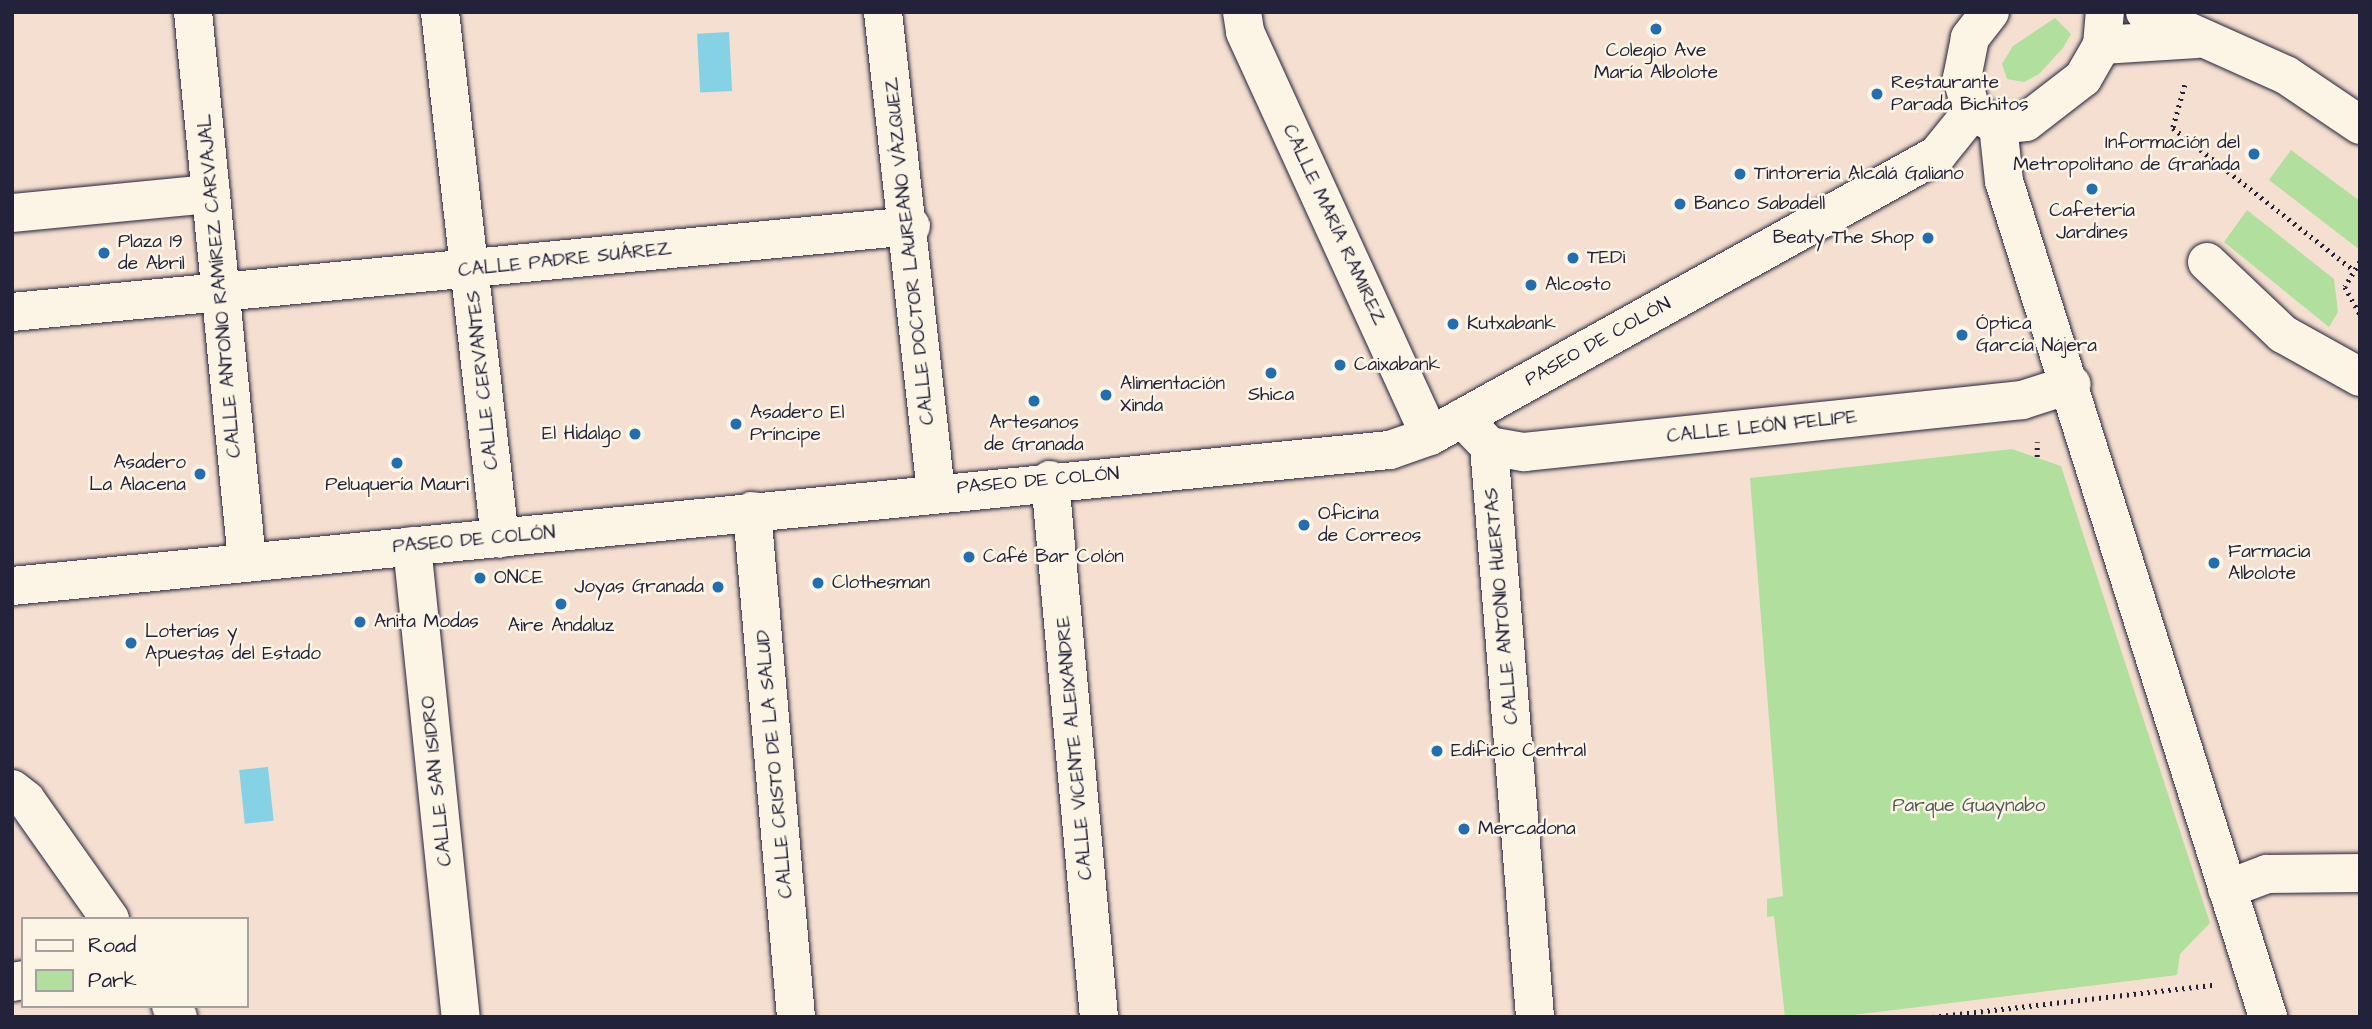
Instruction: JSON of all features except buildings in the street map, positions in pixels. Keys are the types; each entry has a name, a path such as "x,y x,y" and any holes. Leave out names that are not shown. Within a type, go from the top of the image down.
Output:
{"street":[{"name":"CALLE ANTONIO RAMÍREZ CARVAJAL","path":"193,12 247,561"},
{"name":"CALLE CERVANTES","path":"440,12 500,539"},
{"name":"CALLE DOCTOR LAUREANO VÁZQUEZ","path":"883,12 911,226 936,491"},
{"name":"CALLE MARÍA RAMIREZ","path":"1242,12 1245,32 1446,427"},
{"path":"2145,12 2286,75 2360,125"},
{"path":"1977,21 1962,78 1985,118 2072,384 2268,1017"},
{"path":"1985,118 2026,122 2053,107 2083,79 2103,29 2200,38"},
{"name":"PASEO DE COLÓN","path":"12,586 247,561 500,539 936,491 1390,450 1446,427 1937,155 1985,118"},
{"path":"12,213 211,194"},
{"name":"CALLE PADRE SUÁREZ","path":"219,292 911,226"},
{"path":"2207,262 2283,334 2360,377"},
{"path":"12,312 219,292"},
{"name":"CALLE LEÓN FELIPE","path":"1489,446 1524,452 2022,400 2072,384"},
{"path":"1446,427 1489,446"},
{"name":"CALLE ANTONIO HUERTAS","path":"1489,446 1535,1017"},
{"name":"CALLE VICENTE ALEIXANDRE","path":"1050,480 1099,1017"},
{"name":"CALLE CRISTO DE LA SALUD","path":"752,511 796,1017"},
{"name":"CALLE SAN ISIDRO","path":"412,546 461,1017"},
{"path":"12,789 26,800 109,917"},
{"path":"2227,889 2267,874 2360,873"}],"path":[{"path":"2185,85 2173,128 2353,269"},
{"path":"2360,262 2353,269 2347,298 2360,314"},
{"path":"2037,442 2037,457"},
{"path":"1932,1017 2220,984"}],"green space":[{"path":"2055,18 2071,34 2063,48 2039,74 2024,82 2007,79 2002,64 2013,46"},
{"path":"2291,150 2360,201 2360,250 2269,180"},
{"path":"2247,210 2334,279 2338,312 2329,327 2224,242"},
{"name":"Parque Guaynabo","path":"2012,449 2061,466 2210,923 2180,954 2177,975 1837,1017 1785,1017 1774,916 1767,917 1767,899 1783,896 1750,478"}],"water":[{"path":"729,32 732,91 700,93 697,34"},
{"path":"268,767 274,821 245,824 239,770"}],"place":[{"name":"Colegio Ave María Albolote","path":"1656,29"},
{"name":"Restaurante Parada Bichitos","path":"1877,94"},
{"name":"Información del Metropolitano de Granada","path":"2254,154"},
{"name":"Tintorería Alcalá Galiano","path":"1740,174"},
{"name":"Cafetería Jardines","path":"2092,189"},
{"name":"Banco Sabadell","path":"1680,204"},
{"name":"Beaty The Shop","path":"1928,238"},
{"name":"Plaza 19 de Abril","path":"104,253"},
{"name":"TEDi","path":"1573,258"},
{"name":"Alcosto","path":"1531,285"},
{"name":"Kutxabank","path":"1453,324"},
{"name":"Óptica García Nájera","path":"1962,335"},
{"name":"Caixabank","path":"1340,365"},
{"name":"Shica","path":"1271,373"},
{"name":"Alimentación Xinda","path":"1106,395"},
{"name":"Artesanos de Granada","path":"1034,401"},
{"name":"Asadero El Príncipe","path":"736,424"},
{"name":"El Hidalgo","path":"635,434"},
{"name":"Peluquería Mauri","path":"397,463"},
{"name":"Asadero La Alacena","path":"200,474"},
{"name":"Oficina de Correos","path":"1304,525"},
{"name":"Café Bar Colón","path":"969,557"},
{"name":"Farmacia Albolote","path":"2214,563"},
{"name":"ONCE","path":"480,578"},
{"name":"Clothesman","path":"818,583"},
{"name":"Joyas Granada","path":"718,587"},
{"name":"Aire Andaluz","path":"561,604"},
{"name":"Anita Modas","path":"360,622"},
{"name":"Loterías y Apuestas del Estado","path":"131,643"},
{"name":"Edificio Central","path":"1437,751"},
{"name":"Mercadona","path":"1464,829"}]}
